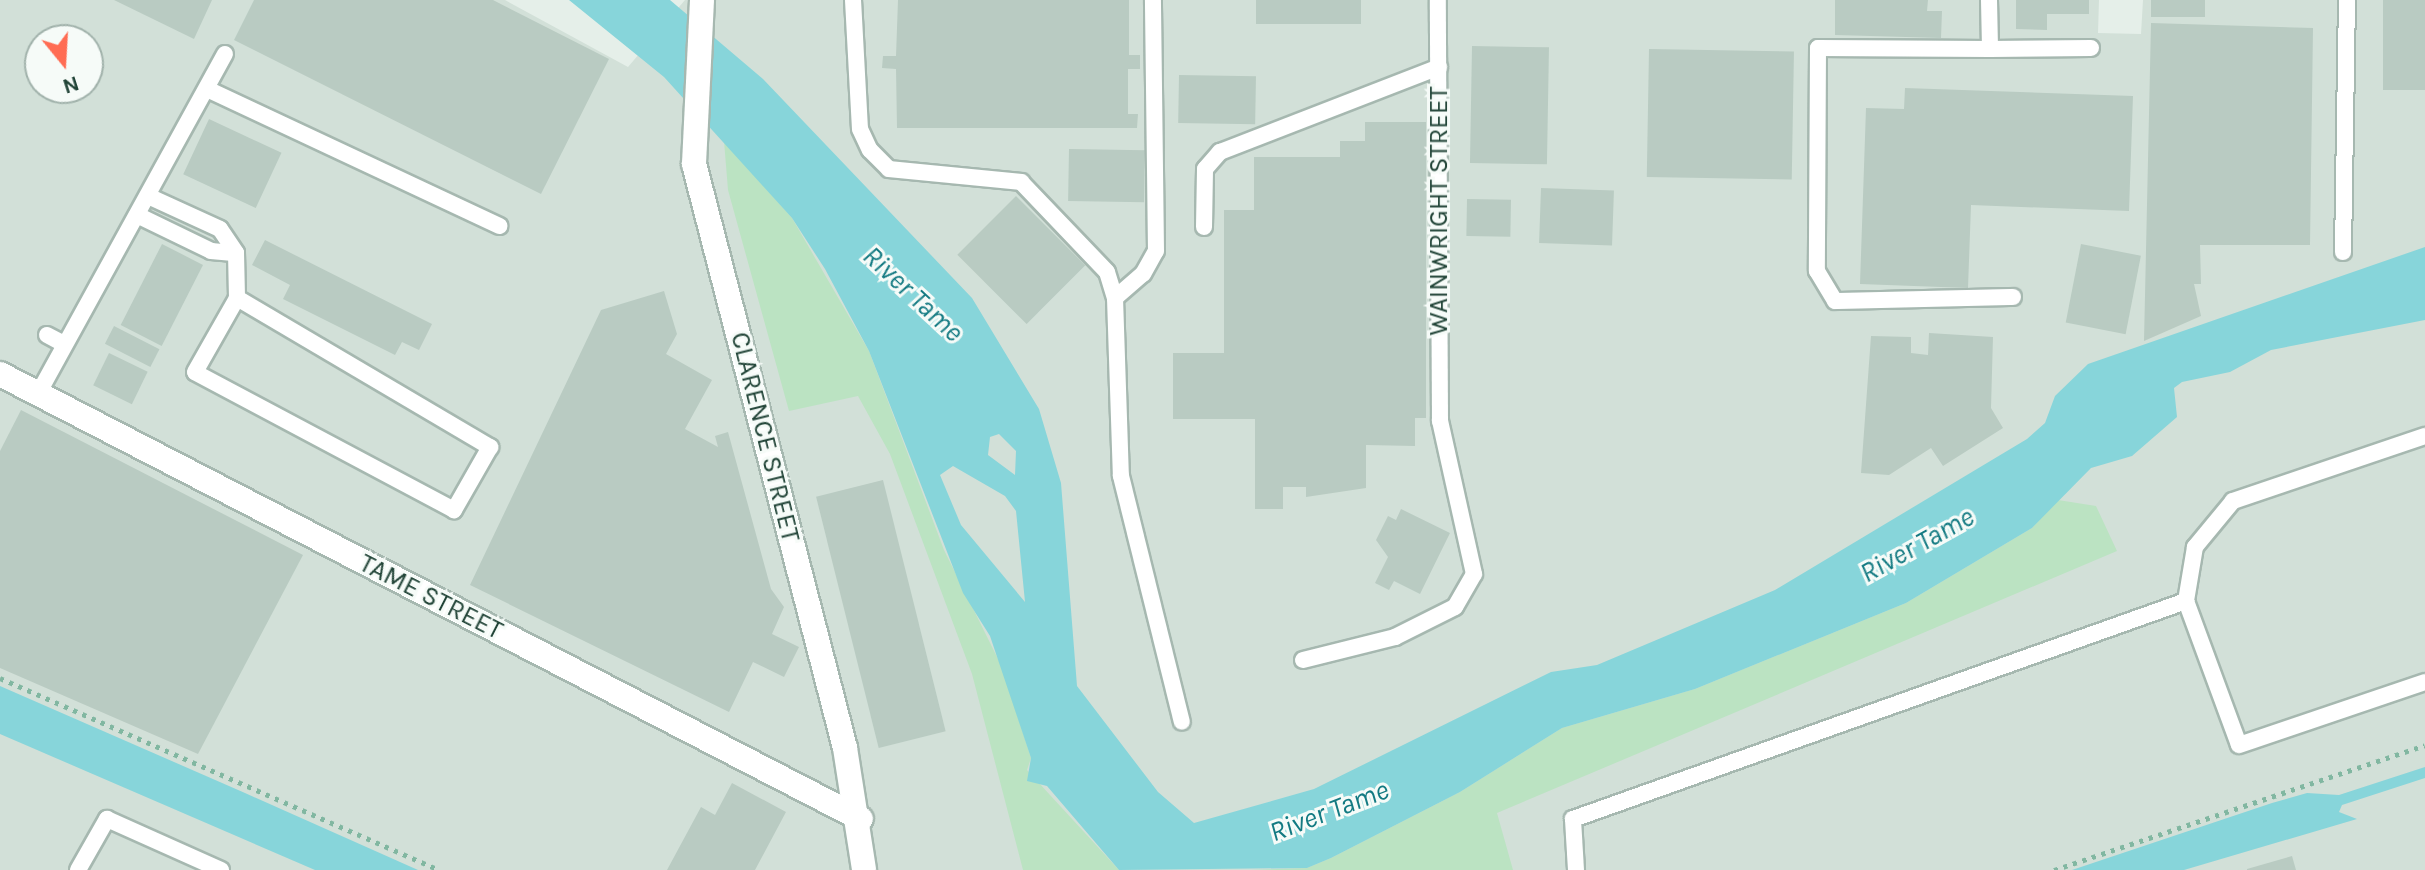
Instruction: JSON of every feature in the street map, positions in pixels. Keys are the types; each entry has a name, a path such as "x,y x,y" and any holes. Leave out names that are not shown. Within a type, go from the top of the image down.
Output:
{"street":[{"name":"CLARENCE STREET","path":"702,0 694,164 861,819 864,870"},
{"name":"TAME STREET","path":"0,374 861,819"}],"lane":[{"path":"853,0 860,129 870,150 889,169 1021,182 1107,272 1115,298 1121,476 1182,722"},
{"path":"1115,298 1156,251 1153,0"},
{"name":"WAINWRIGHT STREET","path":"1303,660 1395,637 1455,607 1474,574 1440,421 1438,0"},
{"path":"1989,0 1990,49"},
{"path":"2343,252 2347,0"},
{"path":"2013,297 1835,301 1817,271 1818,48 2091,48"},
{"path":"38,394 64,344 82,291 137,215 225,54"},
{"path":"1204,227 1205,169 1220,152 1439,67"},
{"path":"207,89 499,226"},
{"path":"148,196 220,229 236,253 237,298 195,372 454,510 490,447 237,298"},
{"path":"137,215 211,251 236,253"},
{"path":"47,335 64,344"},
{"path":"2425,436 2233,501 2195,547 2186,601 2239,745 2425,682"},
{"path":"1576,870 1573,819 2186,601"},
{"path":"81,869 107,819 221,870"}],"path":[{"path":"0,678 439,870"},
{"path":"2054,870 2425,745"}],"shaded area":[{"path":"0,0 505,0 628,67 685,0 2099,0 2098,33 2141,34 2143,0 2425,0 2425,870 0,870"}],"green space":[{"path":"724,141 792,218 869,351 944,550 1001,665 1031,758 1027,770 1119,870 1023,870 972,674 890,454 858,396 789,411 728,190"},
{"path":"2058,500 2096,506 2117,551 1497,813 1513,870 1251,870 1307,868 1460,792 1562,728 1695,689 1906,603 2032,528"}],"water":[{"name":"River Tame","path":"569,0 670,0 763,79 972,298 1039,409 1061,483 1077,686 1158,792 1194,823 1314,789 1551,672 1597,665 1775,590 2027,439 2045,423 2055,396 2088,364 2425,247 2425,320 2271,350 2230,372 2182,382 2174,388 2177,417 2132,456 2091,468 2032,528 1906,603 1695,689 1562,728 1460,792 1331,858 1307,868 1119,870 1047,786 1027,781 1031,758 990,636 963,593 869,351 825,269 792,218 664,77","holes":["999,434 1016,451 1015,475 988,455 990,437","953,466 1005,496 1016,511 1025,602 961,525 940,475"]},
{"path":"0,686 418,870 315,870 0,734"},
{"path":"2425,767 2425,778 2342,805 2339,812 2357,819 2184,870 2072,870 2272,803 2307,793 2339,795"}],"building":[{"path":"114,0 212,0 194,39"},
{"path":"254,0 493,0 609,59 541,194 234,40"},
{"path":"898,0 1129,0 1129,55 1140,55 1140,69 1128,69 1128,114 1138,114 1137,128 897,128 896,69 882,68 883,56 896,56"},
{"path":"1256,0 1361,0 1361,24 1256,24"},
{"path":"1835,0 1928,0 1927,11 1942,11 1941,38 1835,35"},
{"path":"2016,0 2089,0 2089,14 2047,14 2047,30 2016,29"},
{"path":"2151,0 2205,0 2205,17 2151,17"},
{"path":"2383,0 2425,0 2425,90 2383,90"},
{"path":"2151,23 2313,28 2310,245 2200,245 2201,284 2194,284 2201,316 2144,341"},
{"path":"1472,46 1549,47 1547,164 1470,163"},
{"path":"1649,49 1794,52 1792,180 1647,177"},
{"path":"1179,75 1256,76 1255,124 1178,123"},
{"path":"1905,88 2133,96 2129,211 1971,205 1968,288 1860,284 1866,108 1904,109"},
{"path":"209,119 282,153 256,208 183,174"},
{"path":"1365,122 1426,122 1426,418 1415,418 1415,446 1366,445 1366,488 1306,497 1306,487 1283,487 1283,509 1255,509 1255,419 1173,419 1173,353 1224,353 1224,210 1254,210 1254,157 1340,157 1340,141 1365,141"},
{"path":"1069,149 1145,150 1144,202 1068,201"},
{"path":"1541,188 1614,191 1612,246 1539,243"},
{"path":"1016,196 1085,265 1027,324 957,255"},
{"path":"1467,199 1511,200 1510,237 1466,236"},
{"path":"265,240 432,324 419,350 402,342 395,355 283,299 290,285 252,265"},
{"path":"162,244 203,265 162,346 121,325"},
{"path":"2081,244 2141,256 2126,334 2066,323"},
{"path":"664,291 677,334 666,354 712,380 685,429 718,447 715,436 728,432 771,589 784,607 772,634 799,647 784,677 753,662 729,712 470,585 601,310"},
{"path":"114,326 159,349 150,367 105,344"},
{"path":"1929,333 1993,337 1991,408 2003,428 1943,466 1931,448 1889,475 1861,473 1871,336 1911,337 1911,353 1928,355"},
{"path":"109,353 148,372 132,404 93,385"},
{"path":"21,410 303,555 198,754 0,668 0,451"},
{"path":"883,480 946,731 879,748 816,497"},
{"path":"1401,509 1450,533 1420,594 1394,581 1389,590 1375,583 1388,557 1376,540 1388,516 1396,520"},
{"path":"732,783 786,812 755,870 667,870 701,807 715,815"},
{"path":"2292,856 2296,870 2247,870 2247,869"}]}
